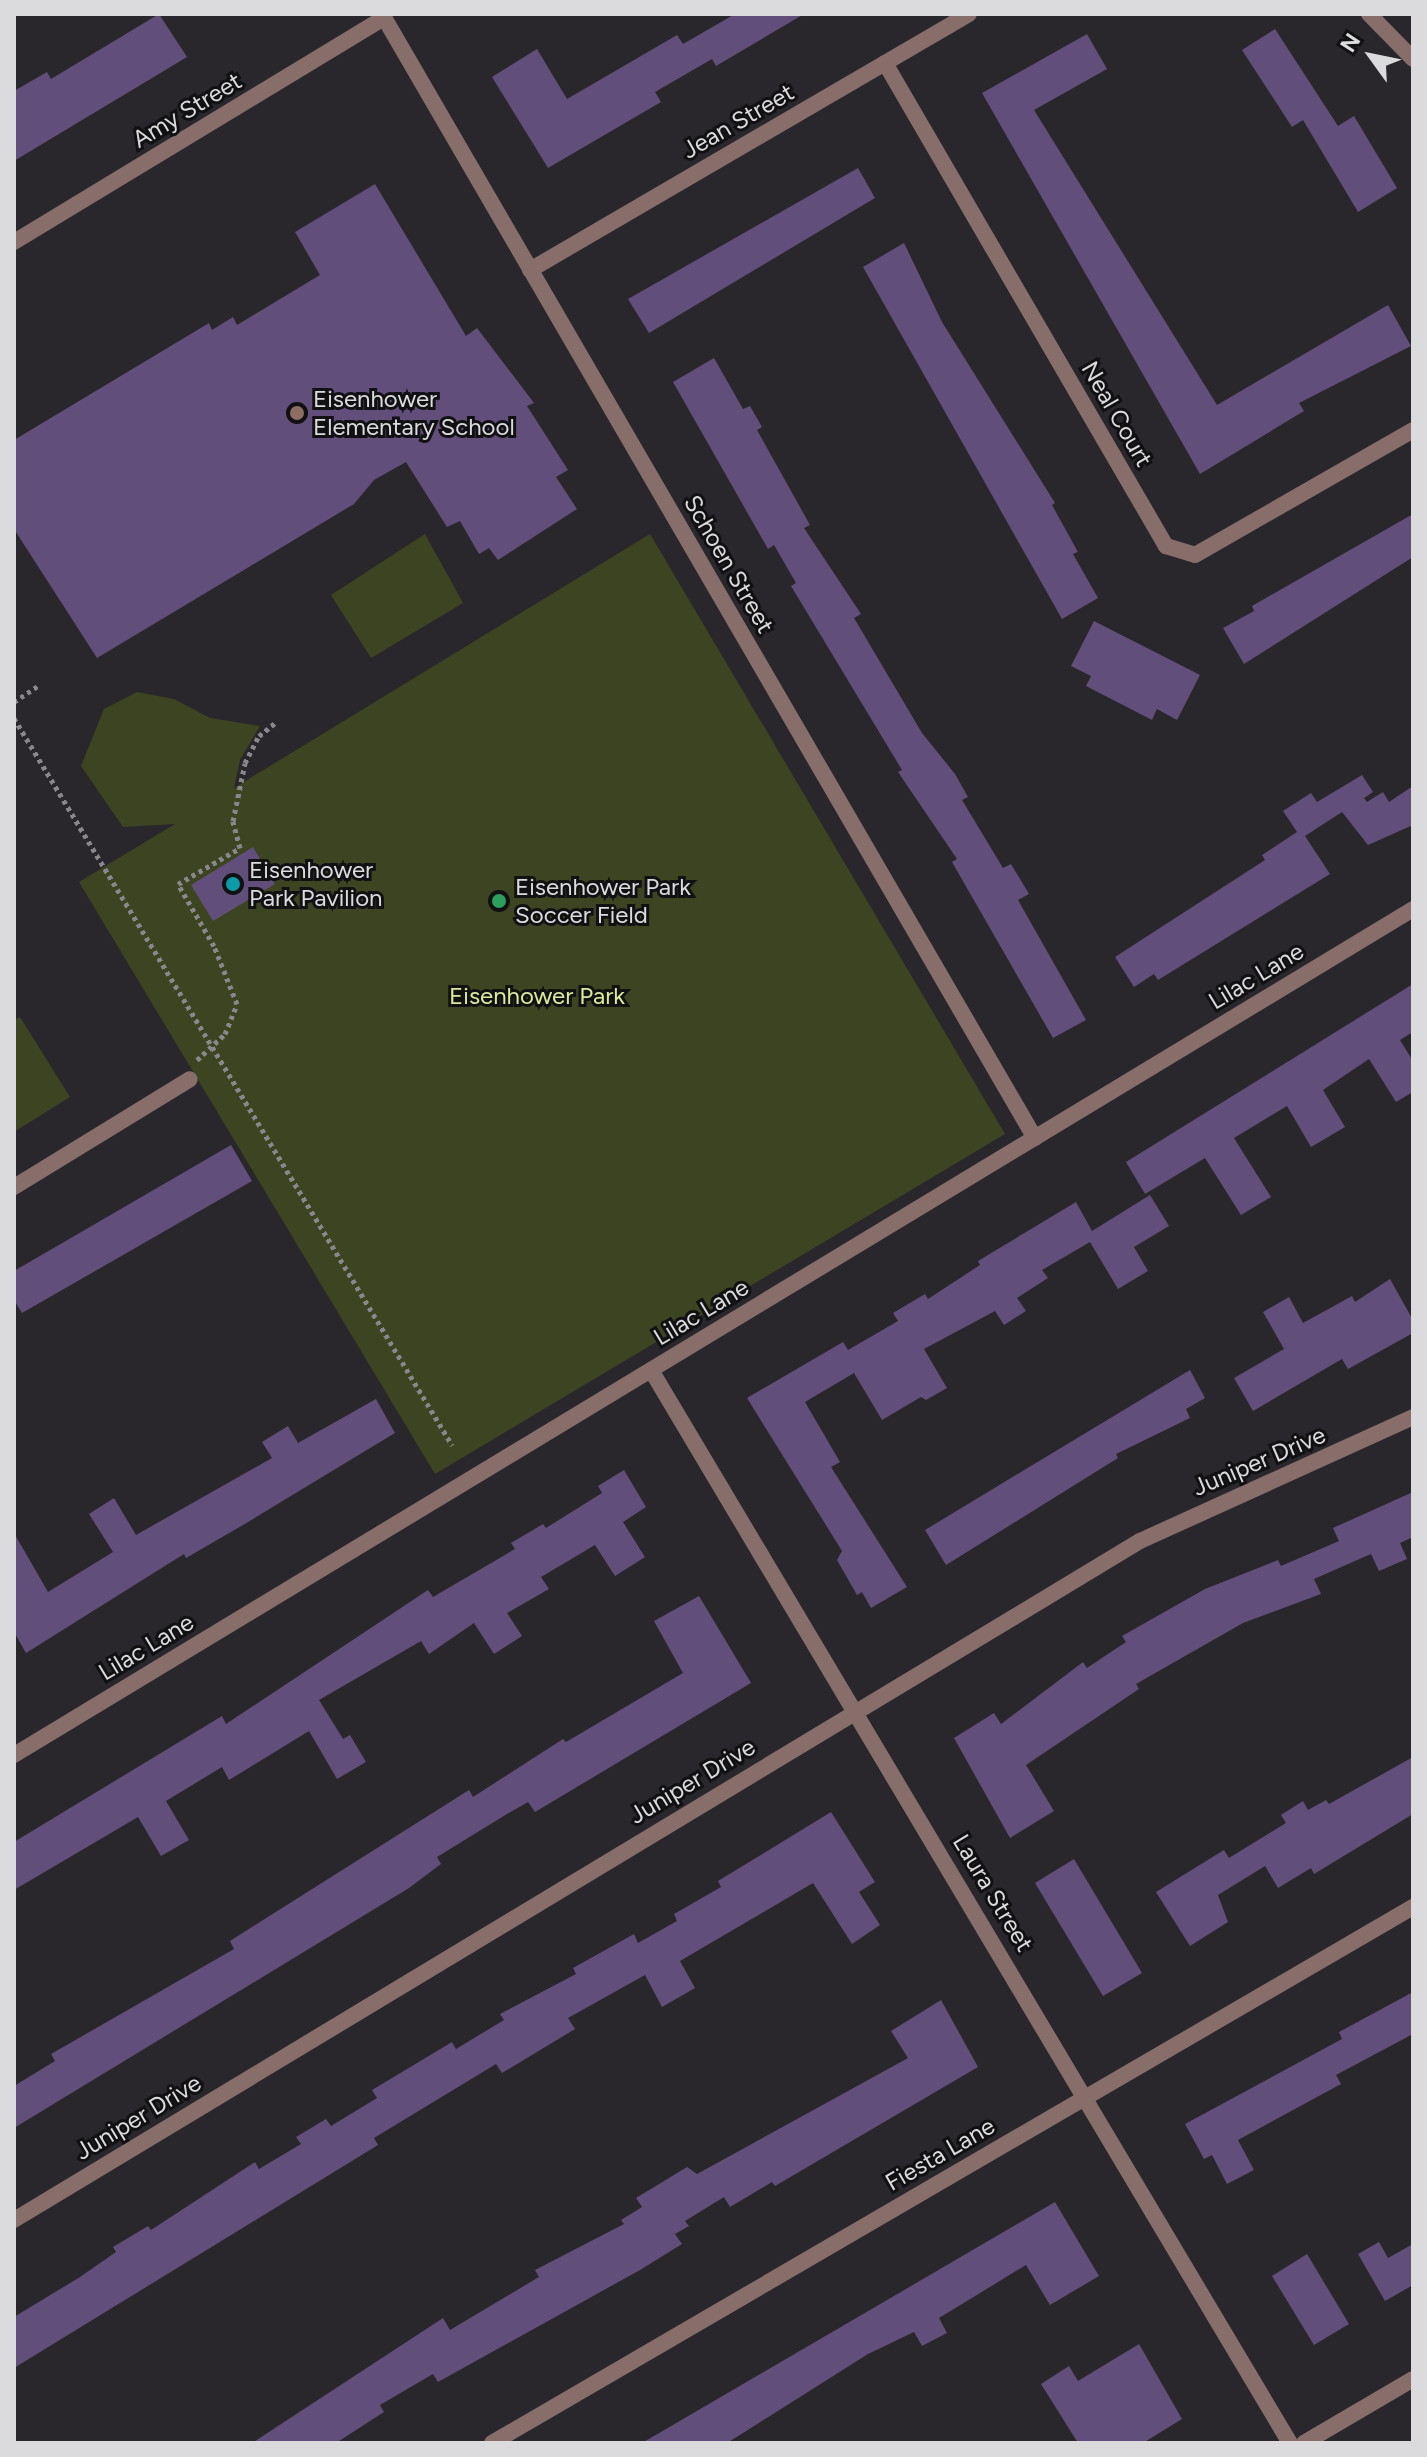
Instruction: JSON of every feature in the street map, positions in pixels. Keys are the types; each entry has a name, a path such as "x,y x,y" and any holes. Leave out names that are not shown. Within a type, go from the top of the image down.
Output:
{"street":[{"name":"Jean Street","path":"530,270 969,14"},
{"path":"1369,14 1413,59"},
{"name":"Amy Street","path":"14,242 383,16"},
{"name":"Schoen Street","path":"383,16 1035,1138"},
{"name":"Neal Court","path":"885,63 1166,546 1195,555 1413,430"},
{"name":"Lilac Lane","path":"14,1755 1413,909"},
{"path":"14,1187 190,1079"},
{"name":"Laura Street","path":"651,1370 1088,2096 1290,2443"},
{"name":"Juniper Drive","path":"14,2220 1140,1541 1413,1417"},
{"name":"Fiesta Lane","path":"492,2443 1413,1907"},
{"path":"1304,2443 1413,2379"}],"path":[{"path":"14,702 38,686"},
{"path":"14,718 452,1445"},
{"path":"190,1079 199,1055 234,1021 237,1004 214,946 178,884 240,848 233,821 245,763 259,736 275,723"}],"green space":[{"path":"425,534 463,603 371,658 331,595"},
{"name":"Eisenhower Park","path":"650,534 1005,1134 435,1474 79,882 175,824 123,827 81,766 104,709 137,692 174,699 210,718 260,726 240,760 234,788"},
{"path":"20,1017 70,1097 14,1132 14,1020"}],"building":[{"path":"159,14 187,57 14,161 14,91 47,72 51,79"},
{"path":"735,14 804,14 716,66 712,59 655,92 661,102 548,168 492,77 537,49 567,99 677,35 683,44"},
{"path":"1275,29 1338,126 1354,116 1397,188 1358,212 1303,120 1292,127 1242,50"},
{"path":"1087,34 1107,69 1034,110 1217,405 1388,305 1411,346 1299,403 1304,411 1200,474 982,93"},
{"path":"858,168 875,198 649,333 628,299"},
{"name":"Eisenhower Elementary School","path":"375,184 466,336 477,328 534,403 527,406 568,470 556,477 577,509 498,560 489,548 479,554 460,521 447,527 406,462 374,480 354,504 97,658 14,529 14,440 209,323 212,330 233,317 237,325 320,275 295,232"},
{"path":"904,243 942,322 1055,503 1052,505 1078,552 1073,554 1098,598 1062,619 863,267"},
{"path":"714,358 743,409 750,406 762,427 757,430 810,525 804,528 861,614 854,618 922,733 955,774 968,797 962,800 1003,868 1011,864 1029,894 1018,900 1086,1020 1053,1038 952,862 957,859 898,772 902,770 791,586 796,583 774,545 768,549 673,382"},
{"path":"1413,514 1413,557 1244,664 1223,628 1254,611 1252,606"},
{"path":"1094,621 1200,675 1177,720 1157,709 1152,720 1086,686 1091,676 1071,666"},
{"path":"1362,775 1373,792 1364,798 1367,802 1383,792 1389,802 1413,786 1413,825 1368,845 1342,812 1305,836 1330,874 1158,980 1154,974 1134,987 1115,957 1265,860 1262,855 1297,832 1283,811 1311,793 1317,802"},
{"name":"Eisenhower Park Pavilion","path":"253,847 275,884 213,921 191,885"},
{"path":"1413,984 1413,1032 1400,1040 1413,1061 1413,1092 1396,1102 1369,1059 1323,1090 1345,1127 1311,1147 1287,1106 1234,1138 1271,1197 1241,1215 1205,1158 1145,1194 1126,1162"},
{"path":"231,1145 252,1181 22,1313 14,1300 14,1271"},
{"path":"1150,1195 1169,1226 1134,1247 1148,1271 1118,1289 1090,1242 1042,1270 1048,1278 1017,1298 1026,1311 1004,1325 995,1311 924,1349 947,1388 926,1400 921,1397 882,1420 854,1373 805,1402 840,1462 831,1467 907,1587 871,1608 862,1592 857,1595 837,1560 842,1551 747,1398 843,1342 848,1350 898,1321 893,1313 925,1294 928,1299 980,1265 978,1261 1076,1202 1092,1231"},
{"path":"1390,1279 1413,1320 1413,1333 1348,1369 1342,1359 1253,1411 1234,1378 1284,1349 1263,1312 1289,1297 1303,1323 1352,1296 1355,1302"},
{"path":"1190,1370 1205,1398 1186,1409 1190,1418 1116,1454 1118,1458 946,1565 925,1530"},
{"path":"376,1399 395,1433 186,1558 184,1554 26,1653 14,1632 14,1533 48,1592 113,1552 89,1514 114,1498 136,1535 272,1458 262,1442 288,1426 298,1443"},
{"path":"624,1470 646,1507 623,1522 645,1557 615,1576 595,1545 541,1577 549,1589 507,1613 522,1636 494,1654 474,1623 429,1654 421,1641 319,1700 343,1739 350,1735 366,1762 337,1779 309,1731 229,1780 222,1767 166,1801 189,1840 161,1856 138,1817 14,1890 14,1842 222,1716 226,1724 428,1590 433,1597 515,1549 511,1543 543,1524 546,1528 602,1493 598,1486"},
{"path":"1413,1492 1413,1537 1400,1543 1407,1559 1379,1571 1371,1554 1314,1579 1321,1594 1243,1623 1136,1684 1139,1689 1026,1765 1054,1811 1010,1838 954,1738 994,1713 1001,1724 1083,1662 1087,1668 1126,1642 1122,1636 1205,1589 1278,1560 1281,1566 1339,1541 1333,1528"},
{"path":"699,1596 751,1683 535,1812 528,1802 507,1814 437,1857 441,1864 409,1888 14,2128 14,2086 55,2061 51,2054 234,1949 230,1941 469,1790 473,1797 563,1739 566,1742 683,1673 654,1621"},
{"path":"1413,1757 1413,1814 1314,1874 1311,1868 1278,1888 1265,1866 1218,1895 1228,1922 1190,1946 1156,1892 1224,1850 1229,1858 1286,1823 1281,1815 1303,1801 1308,1810 1326,1800 1329,1804"},
{"path":"831,1812 875,1882 859,1892 880,1925 852,1944 813,1883 680,1961 695,1988 662,2007 645,1975 568,2018 575,2029 502,2073 496,2064 374,2138 378,2145 14,2368 14,2317 116,2252 113,2247 148,2226 151,2230 255,2162 259,2169 301,2144 296,2137 326,2119 331,2126 377,2098 372,2090 452,2042 456,2049 504,2020 500,2014 576,1974 573,1968 634,1934 638,1943 677,1921 674,1914 721,1887 718,1881"},
{"path":"1074,1859 1142,1973 1103,1996 1035,1883"},
{"path":"1413,1992 1413,2034 1336,2075 1341,2084 1238,2140 1254,2170 1227,2184 1212,2155 1204,2159 1185,2124 1342,2039 1339,2032"},
{"path":"941,2000 978,2067 775,2186 772,2182 730,2207 724,2197 685,2221 689,2226 675,2234 682,2244 438,2382 433,2374 380,2405 384,2412 336,2443 252,2443 443,2318 450,2330 539,2277 535,2270 624,2224 621,2220 642,2207 636,2198 687,2167 697,2174 908,2058 891,2031"},
{"path":"1055,2202 1099,2276 1050,2305 1026,2265 939,2318 947,2333 922,2346 914,2332 868,2354 727,2443 642,2443"},
{"path":"1379,2242 1388,2258 1413,2244 1413,2285 1385,2301 1358,2254"},
{"path":"1307,2254 1349,2324 1314,2345 1272,2276"},
{"path":"1139,2344 1182,2419 1143,2443 1078,2443 1041,2384 1069,2366 1078,2381"}],"place":[{"name":"Eisenhower Elementary School","path":"297,413"},
{"name":"Eisenhower Park Pavilion","path":"233,884"},
{"name":"Eisenhower Park Soccer Field","path":"499,901"}]}
